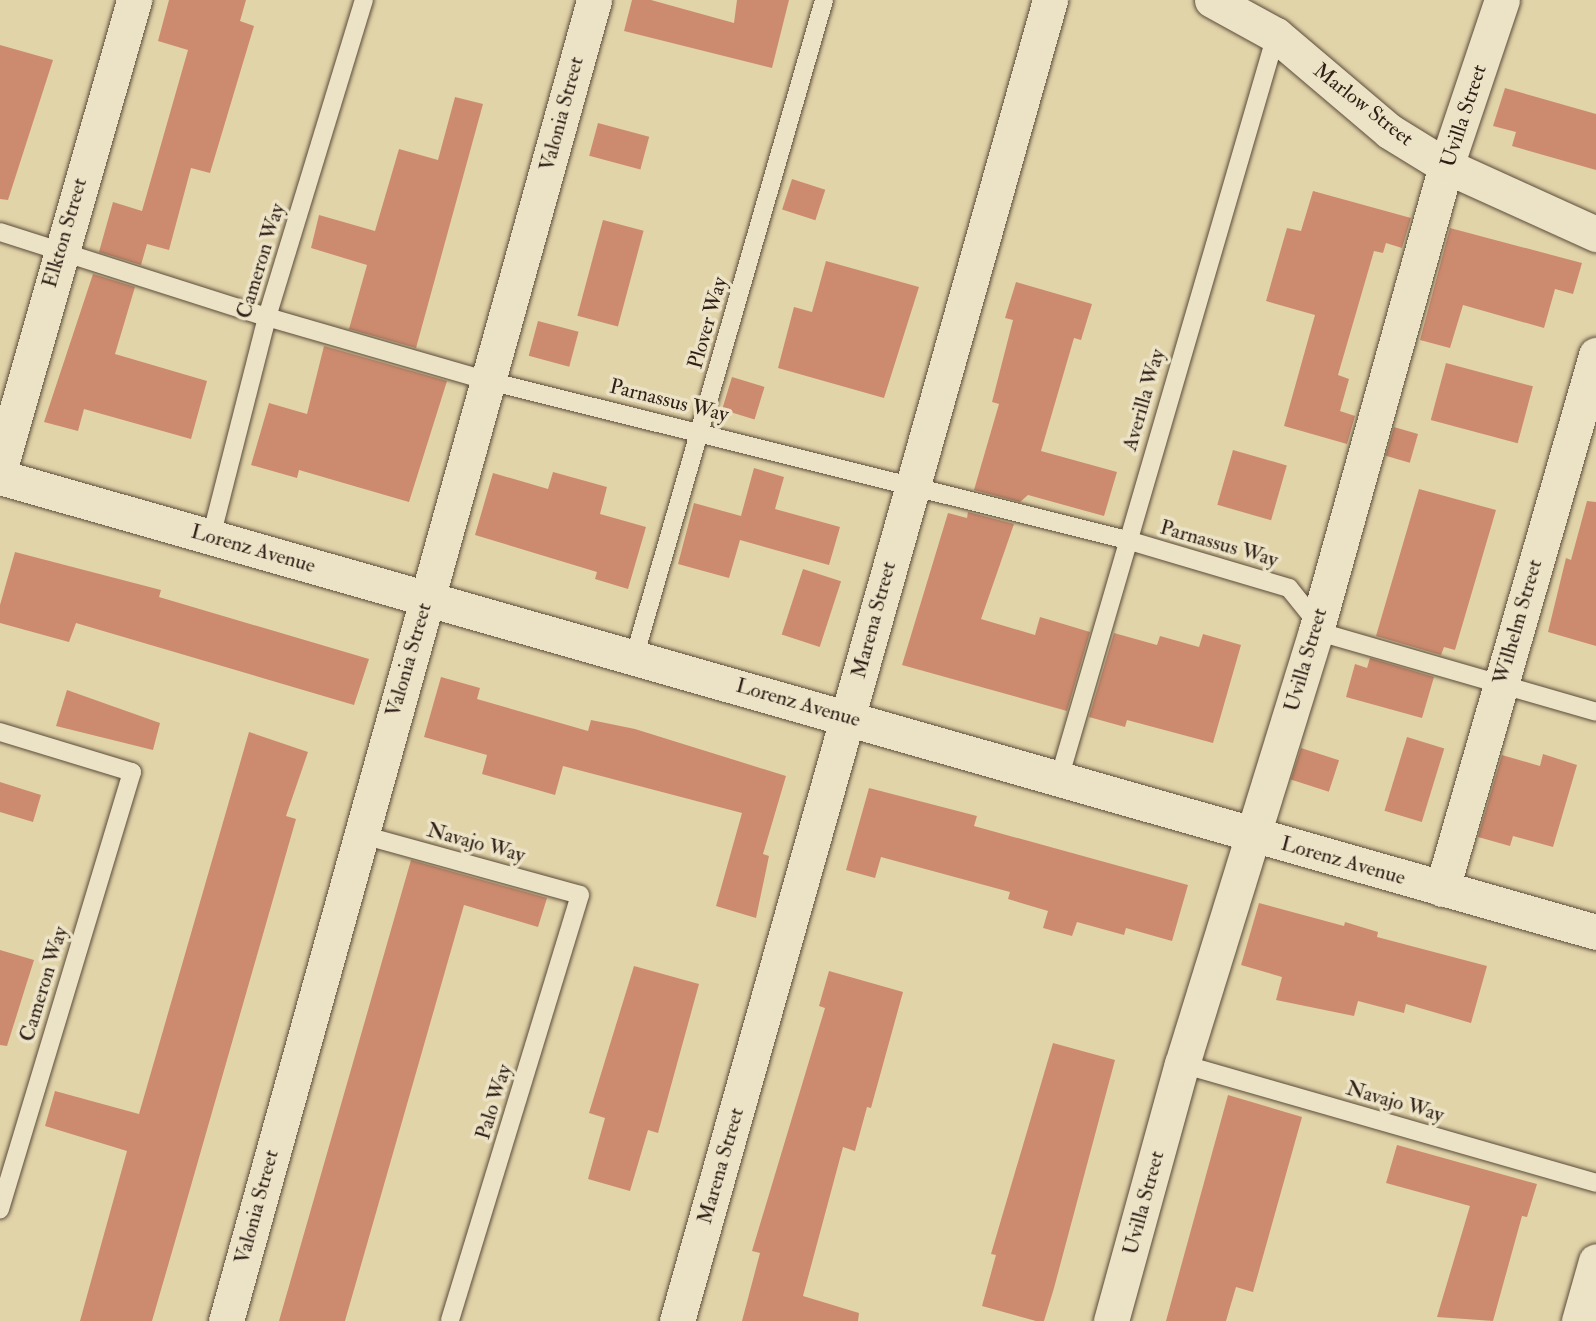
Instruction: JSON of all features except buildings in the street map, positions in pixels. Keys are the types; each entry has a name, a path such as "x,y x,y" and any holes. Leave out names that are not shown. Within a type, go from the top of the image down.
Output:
{"street":[{"name":"Elkton Street","path":"0,468 60,248 134,0"},
{"name":"Valonia Street","path":"226,1321 359,834 489,381 594,0"},
{"name":"Marena Street","path":"677,1321 848,717 910,487 1050,0"},
{"name":"Marlow Street","path":"1212,0 1276,35 1389,131 1446,166 1596,234"},
{"name":"Uvilla Street","path":"1111,1321 1182,1065 1316,627 1446,166 1502,0"},
{"name":"Wilhelm Street","path":"1441,889 1596,355"},
{"name":"Lorenz Avenue","path":"0,477 1596,932"},
{"path":"1579,1321 1596,1261"}],"lane":[{"name":"Cameron Way","path":"211,537 267,317 364,0"},
{"name":"Plover Way","path":"634,658 824,0"},
{"name":"Averilla Way","path":"1059,779 1276,35"},
{"name":"Parnassus Way","path":"0,232 60,248 267,317 489,381 1127,540 1289,588 1316,627"},
{"path":"1316,627 1500,686 1596,712"},
{"name":"Cameron Way","path":"0,732 132,772 0,1209"},
{"name":"Navajo Way","path":"359,834 580,895"},
{"name":"Palo Way","path":"450,1321 580,895"},
{"name":"Navajo Way","path":"1182,1065 1596,1183"}]}
